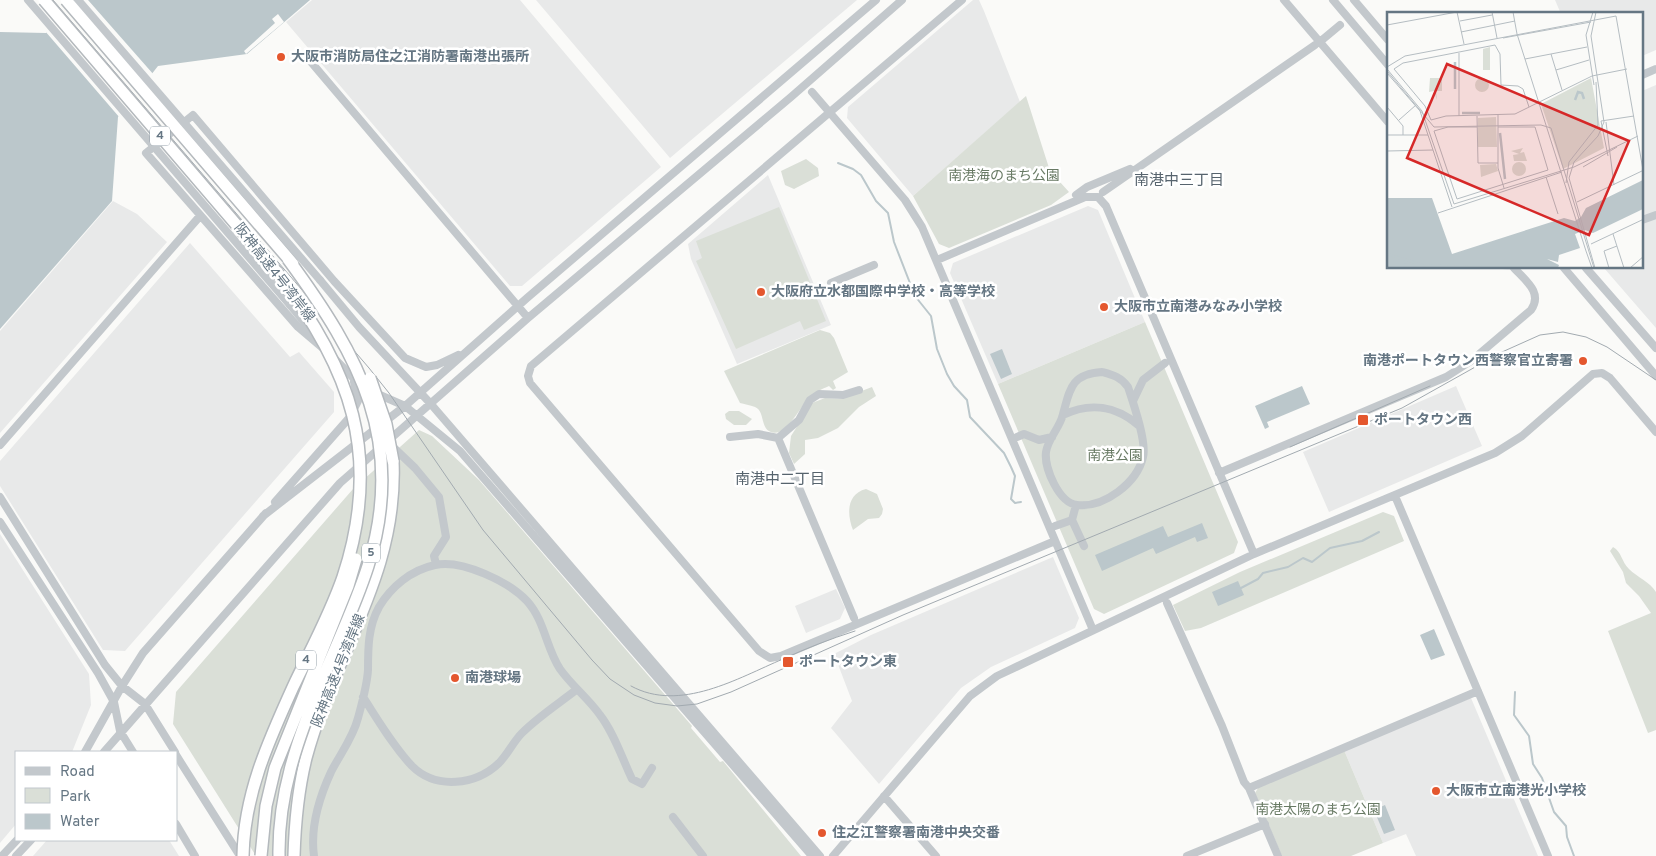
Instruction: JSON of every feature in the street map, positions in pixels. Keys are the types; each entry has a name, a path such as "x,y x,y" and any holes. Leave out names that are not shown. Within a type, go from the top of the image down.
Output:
{"highway":[{"name":"阪神高速4号湾岸線","path":"44,0 276,271 319,331 347,391 359,445 359,502 354,538 342,579 274,730 257,774 246,816 242,856"},
{"name":"阪神高速4号湾岸線","path":"66,0 288,259 340,323 362,361 386,424 394,477 391,519 378,574 324,706 306,758 298,798 294,856"},
{"name":"5","path":"279,856 281,814 292,761 306,720 368,564 378,520 382,471 376,422 356,365 332,322 288,259"},
{"name":"5","path":"261,856 262,826 269,787 281,749 348,586 363,531 368,484 364,432 346,375 322,328 276,271"}],"street":[{"path":"28,0 354,380 361,387 405,406 417,414 460,451 812,856"},
{"path":"78,0 359,327 430,402 820,856"},
{"path":"263,516 405,406 517,306 876,0"},
{"path":"105,751 120,731 340,483 430,402 791,97 902,0"},
{"path":"962,0 531,366 528,376 530,383 759,651 770,658 781,656 1055,540"},
{"path":"1284,0 1387,121"},
{"path":"1333,0 1387,64"},
{"path":"1354,0 1387,39"},
{"path":"1322,40 1340,25"},
{"path":"1103,192 1315,45"},
{"path":"311,62 528,318"},
{"path":"1644,73 1656,69"},
{"path":"812,92 905,200 922,227 1093,630"},
{"path":"336,360 298,327 146,153 193,115 334,281 405,358 426,366 437,365 466,351"},
{"path":"1076,195 1088,187 1137,167"},
{"path":"937,260 1085,197 1098,197 1106,206 1254,554"},
{"path":"1644,219 1656,215"},
{"path":"0,445 200,216"},
{"path":"831,283 874,265"},
{"path":"1219,473 1446,377 1471,361 1531,310 1536,303 1536,295 1532,288 1515,269"},
{"path":"1565,269 1656,376"},
{"path":"1587,269 1656,348"},
{"path":"1133,400 1143,380 1165,363"},
{"path":"833,856 970,696 997,676 1254,554 1495,453 1522,436 1593,374 1602,372 1610,378 1656,432"},
{"path":"1046,452 1063,414 1070,388 1079,378 1090,373 1108,374 1124,381 1133,400 1144,456 1132,480 1120,492 1076,505"},
{"path":"87,751 122,686 143,653 350,417 358,401 354,380"},
{"path":"778,438 799,420 810,400 819,394 843,395 859,390"},
{"path":"1063,414 1076,408 1100,407 1117,410 1138,425"},
{"path":"730,437 758,434 778,438"},
{"path":"1017,437 1024,434 1039,440 1052,437"},
{"path":"778,438 854,618"},
{"path":"1039,440 1046,452 1049,476 1062,495 1076,505"},
{"path":"394,448 415,468 439,497 446,536 434,556 436,564"},
{"path":"1395,496 1548,856"},
{"path":"0,497 105,665 122,686 145,704 175,751"},
{"path":"1076,505 1072,520 1084,546"},
{"path":"1055,526 1072,520"},
{"path":"0,522 114,702 120,731 132,751"},
{"path":"314,856 312,844 318,803 358,720 368,671 367,653 371,627 378,609 389,592 403,580 436,564 456,565 478,571 497,580 528,602 546,633 559,668 603,720 632,779 642,784 652,768"},
{"path":"1167,603 1222,726 1244,782 1250,788 1278,856"},
{"path":"364,697 388,735 413,767 433,778 462,782 486,773 499,762 522,734 576,690"},
{"path":"1250,788 1478,692"},
{"path":"178,756 242,856"},
{"path":"884,796 936,856"},
{"path":"673,818 703,856"},
{"path":"1187,856 1265,824"},
{"path":"178,827 196,856"},
{"path":"2,856 16,841"},
{"path":"16,856 30,841"}],"shaded area":[{"path":"312,0 520,0 661,167 522,286 510,286 286,22"},
{"path":"536,0 857,0 670,158"},
{"path":"973,0 979,0 1020,102 913,196 847,118 848,107"},
{"path":"1555,0 1656,0 1656,50 1644,55 1644,12 1560,12"},
{"path":"1656,85 1656,328 1605,269 1644,269 1644,90"},
{"name":"大阪府立水都国際中学校・高等学校","path":"768,175 831,325 737,364 691,259 688,244"},
{"path":"113,201 137,214 167,242 0,433 0,331"},
{"path":"1088,206 1098,210 1145,322 998,384 950,273 953,263"},
{"path":"190,243 290,357 299,352 334,392 334,412 125,651 103,650 0,486 0,461"},
{"path":"1456,386 1482,446 1329,512 1303,452"},
{"path":"0,534 89,674 91,705 72,751 15,751 15,825 0,843"},
{"path":"1053,557 1079,618 1075,628 991,667 961,688 879,784 831,728 852,701 834,654 871,635"},
{"path":"836,589 845,608 840,619 806,633 795,606"},
{"name":"大阪市立南港光小学校","path":"1471,698 1538,856 1416,856 1406,834 1383,843 1344,750"},
{"path":"46,841 170,841 179,856 33,856"}],"green space":[{"name":"南港海のまち公園","path":"1026,96 1050,171 1069,192 1051,205 949,248 939,244 913,196"},
{"path":"806,159 818,168 819,176 794,189 785,185 781,171"},
{"name":"大阪府立水都国際中学校・高等学校","path":"779,207 826,321 804,330 800,321 736,349 696,261 702,258 696,241"},
{"name":"南港公園","path":"1145,322 1238,542 1234,553 1104,614 1094,609 998,384"},
{"path":"820,330 830,333 834,338 848,372 833,381 836,388 833,390 829,386 811,396 788,426 777,433 771,432 765,427 758,409 740,403 724,371"},
{"path":"872,387 876,396 859,407 838,428 818,438 805,440 805,454 794,464 789,453 791,436 812,403 825,398 841,399"},
{"path":"729,411 739,411 752,419 746,425 734,425 726,419 725,414"},
{"path":"419,430 432,436 479,480 692,726 691,728 720,762 723,761 801,856 256,856 173,724 176,692 353,489"},
{"path":"866,489 877,494 883,509 882,514 879,518 868,519 853,530 849,512 850,506 855,495"},
{"path":"1383,512 1394,516 1404,541 1201,628 1185,631 1173,605 1240,572"},
{"path":"1613,547 1618,551 1629,569 1656,592 1656,730 1648,733 1608,631 1651,613 1639,596 1626,583 1623,572 1610,551"},
{"name":"南港太陽のまち公園","path":"1344,750 1383,843 1351,856 1282,856 1255,793 1260,785"}],"water":[{"path":"75,0 310,0 247,54 158,66 118,117 112,201 0,329 0,32 46,33"},
{"path":"1002,349 1012,374 1001,379 990,354"},
{"path":"1302,386 1310,404 1267,422 1269,427 1265,429 1255,406"},
{"path":"1202,523 1208,538 1197,542 1195,537 1156,554 1153,548 1102,571 1095,555 1163,526 1168,537"},
{"path":"1238,581 1244,595 1218,606 1212,592"},
{"path":"1434,629 1445,655 1431,660 1420,635"},
{"path":"1385,805 1395,830 1384,834 1374,810"}],"pier":[{"path":"72,0 88,0 154,75 120,118 45,31"},
{"path":"278,14 284,22 246,54 244,51 275,23 272,19"}],"waterway":[{"path":"838,163 853,169 861,175 876,201 888,213 894,242 915,296 931,316 937,349 947,374 954,386 967,400 970,417 1004,453 1015,476 1011,499 1015,503 1021,502"},
{"path":"1241,588 1258,579 1263,573 1288,567 1303,558 1312,562 1330,548 1362,541 1379,532"},
{"path":"1515,692 1514,715 1529,736 1533,764 1542,778 1554,812 1566,826 1567,837 1574,856"}],"tram line":[{"path":"53,0 369,368 389,393 483,530 592,660 610,679 634,695 655,703 677,706 697,704 731,692 903,615 1402,408 1502,352 1540,335 1563,332 1586,337 1607,347 1656,380"},
{"path":"1290,447 1430,386"},
{"path":"631,686 650,693 669,696 708,690 810,647 855,631"}],"place":[{"name":"大阪市消防局住之江消防署南港出張所","path":"281,57"},
{"name":"大阪府立水都国際中学校・高等学校","path":"761,292"},
{"name":"大阪市立南港みなみ小学校","path":"1104,307"},
{"name":"南港ポートタウン西警察官立寄署","path":"1583,361"},
{"name":"ポートタウン西","path":"1363,420"},
{"name":"ポートタウン東","path":"788,662"},
{"name":"南港球場","path":"455,678"},
{"name":"大阪市立南港光小学校","path":"1436,791"},
{"name":"住之江警察署南港中央交番","path":"822,833"}],"district":[{"name":"南港中三丁目","path":"1179,181"},
{"name":"南港中二丁目","path":"780,480"}]}
